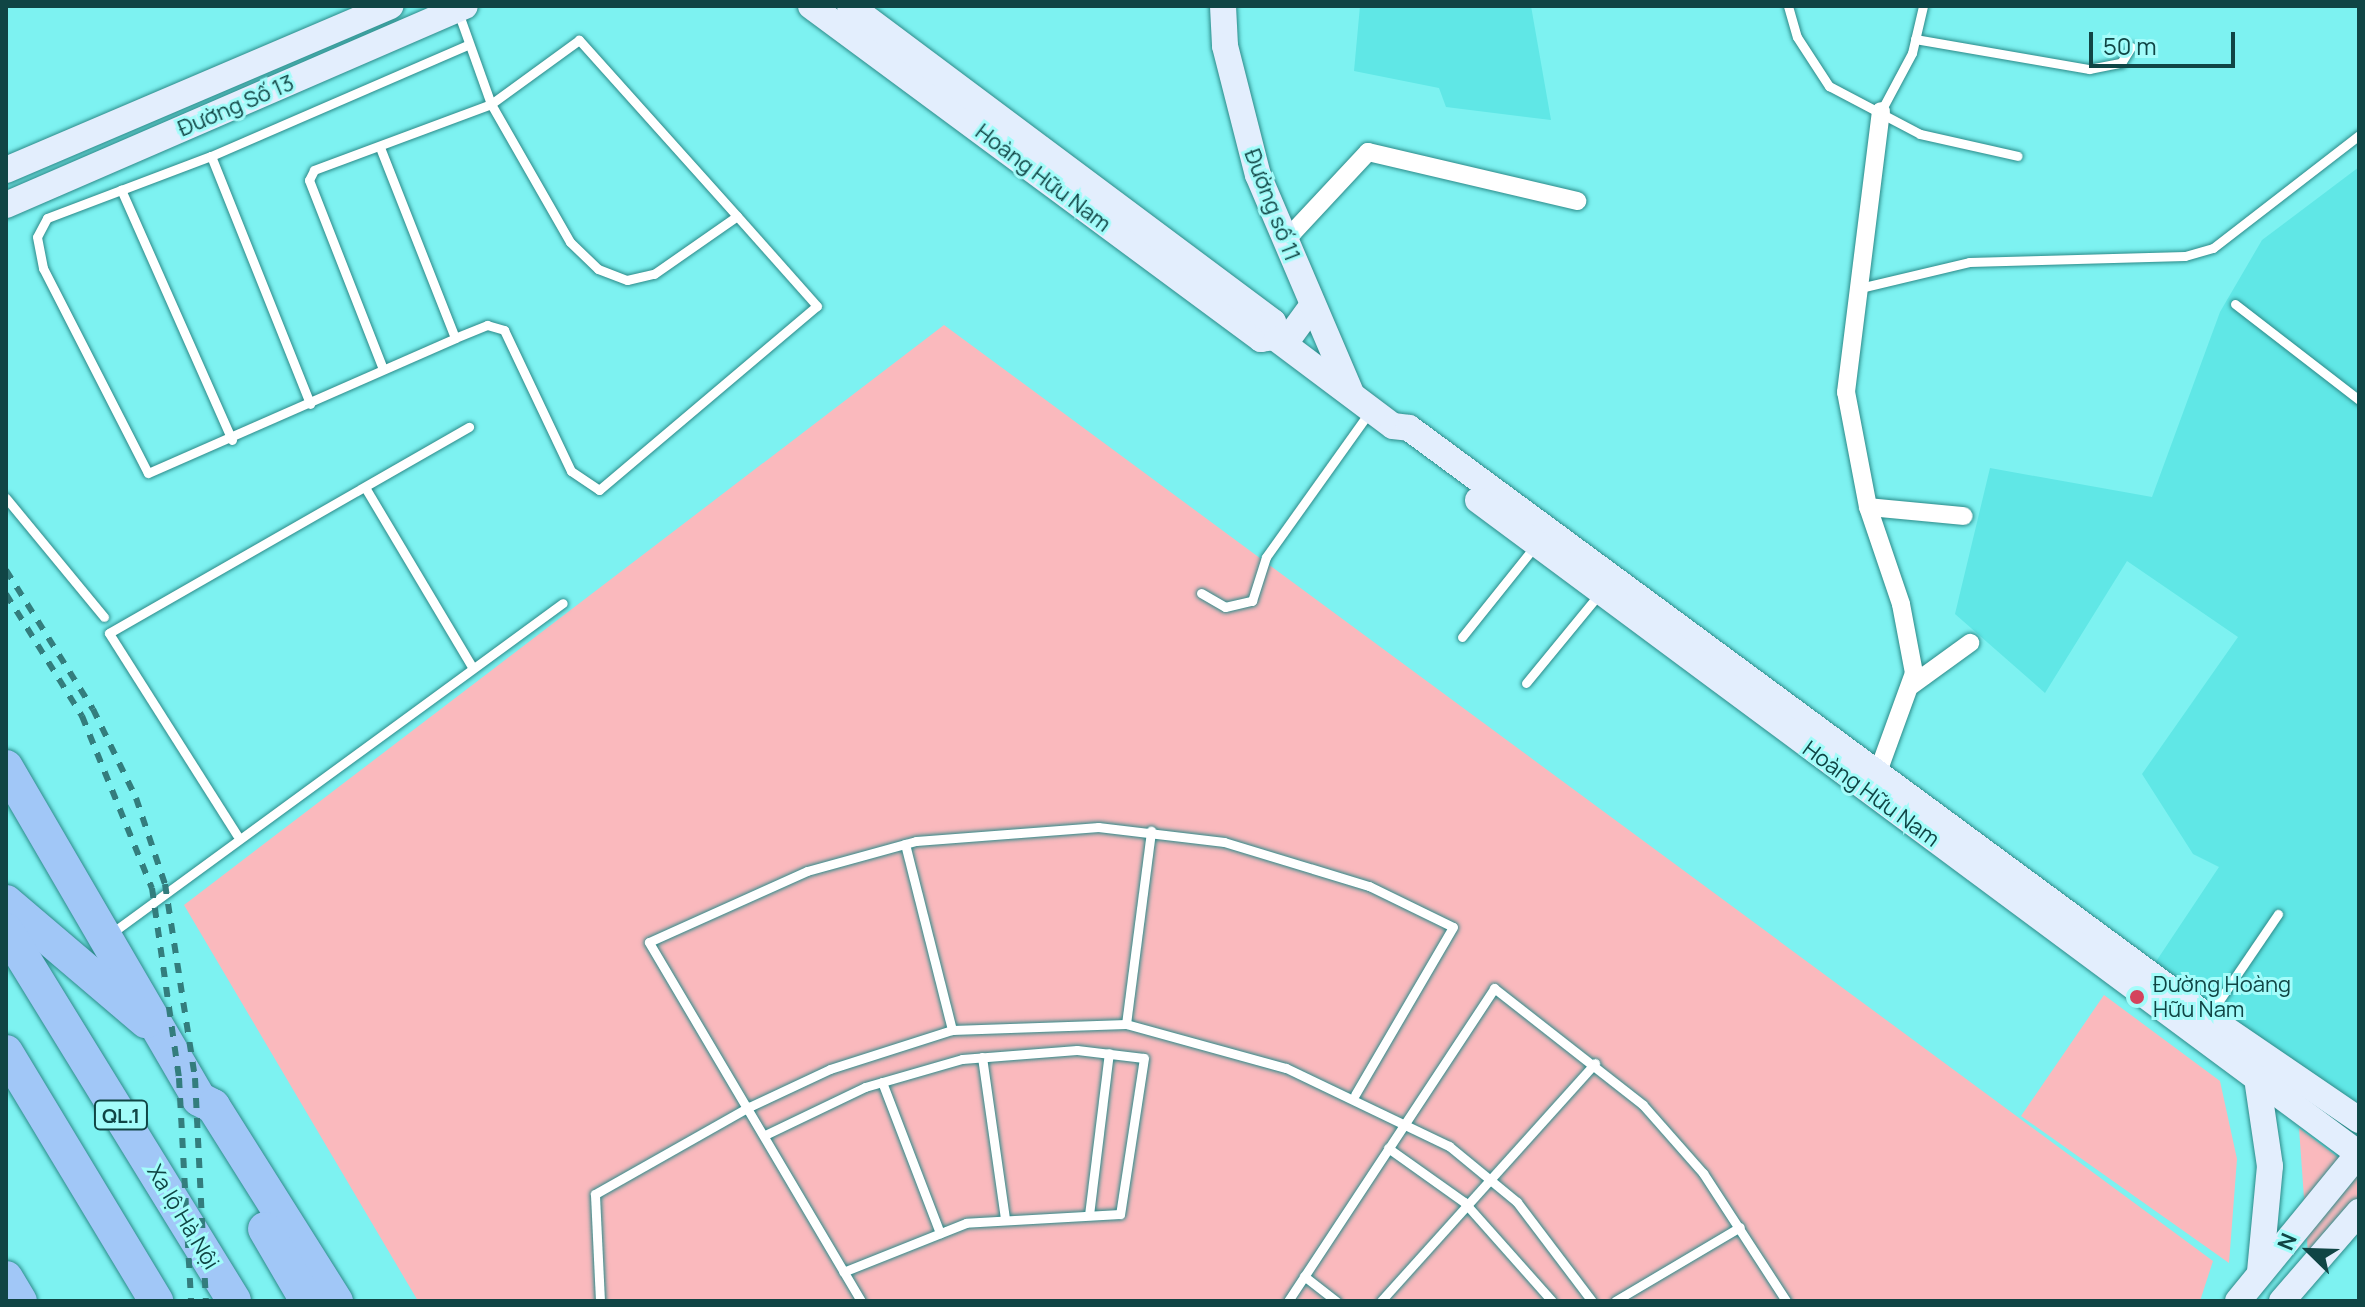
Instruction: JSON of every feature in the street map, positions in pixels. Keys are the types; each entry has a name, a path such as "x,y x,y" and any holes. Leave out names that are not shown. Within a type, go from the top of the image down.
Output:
{"highway":[{"path":"9,776 107,937 199,1099 213,1106 336,1301"},
{"path":"6,902 165,1037"},
{"name":"Xa lộ Hà Nội","path":"6,930 234,1301"},
{"path":"6,1052 156,1301"},
{"path":"199,1099 196,1117 307,1301"},
{"path":"6,1278 20,1301"}],"main road":[{"name":"Hoàng Hữu Nam","path":"811,6 1261,339 1277,339 1393,426 1409,428 1872,781 2258,1085 2359,1153"},
{"name":"Hoàng Hữu Nam","path":"850,6 1273,322 1277,339"},
{"name":"Đường số 11","path":"1223,6 1238,105 1284,242 1361,402"},
{"name":"Đường Số 13","path":"6,170 378,8"},
{"name":"Đường Số 13","path":"6,205 462,8"},
{"path":"72,142 85,171"},
{"path":"1277,339 1301,328 1313,305"},
{"name":"Hoàng Hữu Nam","path":"1393,426 1399,442 1600,593 2359,1120"},
{"path":"2258,1085 2270,1166 2260,1272"},
{"path":"2238,1301 2359,1153"},
{"path":"2282,1301 2359,1212"},
{"path":"2310,1266 2359,1236"}],"street":[{"path":"1872,781 1912,685 1901,604 1868,507 1846,392 1881,111"},
{"path":"1284,242 1368,152 1577,201"},
{"path":"1868,507 1964,516"},
{"path":"1912,685 1970,643"}],"lane":[{"path":"1788,6 1797,37 1829,86 1920,134 2018,156"},
{"path":"1881,111 1915,39 1923,6"},
{"path":"462,8 467,45 491,104 570,242 598,269 627,280 654,274 737,216"},
{"path":"1915,39 2089,69 2121,63 2131,47"},
{"path":"383,369 309,180 314,170 381,150 491,104 579,40 817,306 599,490 571,471 504,330 487,325 383,369 232,440 148,473 43,268 37,237 47,218 211,156 467,45"},
{"path":"1860,288 1969,262 2185,256 2213,248 2359,135"},
{"path":"381,150 455,338"},
{"path":"211,156 310,404"},
{"path":"121,190 232,440"},
{"path":"2235,304 2359,400"},
{"path":"1201,593 1225,607 1252,601 1266,557 1361,402"},
{"path":"237,835 109,633 366,489 469,427"},
{"path":"366,489 472,667"},
{"path":"6,498 104,617"},
{"path":"1462,637 1536,544"},
{"path":"1526,683 1600,593"},
{"path":"107,937 237,835 563,603"},
{"path":"861,1301 649,942 807,871 905,844 1017,830 1151,831 1304,862 1453,927 1355,1095"},
{"path":"1126,1024 1151,831"},
{"path":"905,844 952,1030"},
{"path":"2208,1017 2278,914"},
{"path":"1288,1301 1494,988 1595,1063 1693,1162 1740,1227 1786,1301"},
{"path":"600,1301 595,1194 749,1107 830,1069 952,1030 1126,1024 1204,1042 1355,1095 1405,1121 1489,1173 1546,1234 1592,1301"},
{"path":"765,1135 882,1082 982,1057 1109,1053 1144,1058 1120,1214 1005,1218 940,1233 843,1272"},
{"path":"1089,1215 1109,1053"},
{"path":"982,1057 1005,1218"},
{"path":"1381,1301 1489,1173 1595,1063"},
{"path":"882,1082 940,1233"},
{"path":"1388,1148 1464,1202 1552,1301"},
{"path":"1615,1301 1740,1227"},
{"path":"1304,1276 1336,1301"}],"shaded area":[{"path":"1360,6 1531,6 1551,120 1446,107 1439,88 1354,71"},
{"path":"2359,167 2359,1105 2153,966 2219,867 2193,854 2142,774 2238,637 2127,561 2045,693 1955,614 1990,468 2152,497 2220,312 2262,240"},
{"path":"944,325 2213,1261 2200,1301 418,1301 184,905"},
{"path":"2104,995 2220,1081 2237,1159 2229,1263 2021,1116"},
{"path":"2299,1128 2359,1173 2359,1208 2309,1268"}],"railway":[{"path":"6,570 93,709 136,798 165,884 195,1078 206,1301"},
{"path":"6,594 82,716 152,888 179,1078 191,1301"}],"place":[{"name":"Đường Hoàng Hữu Nam","path":"2137,997"}]}
